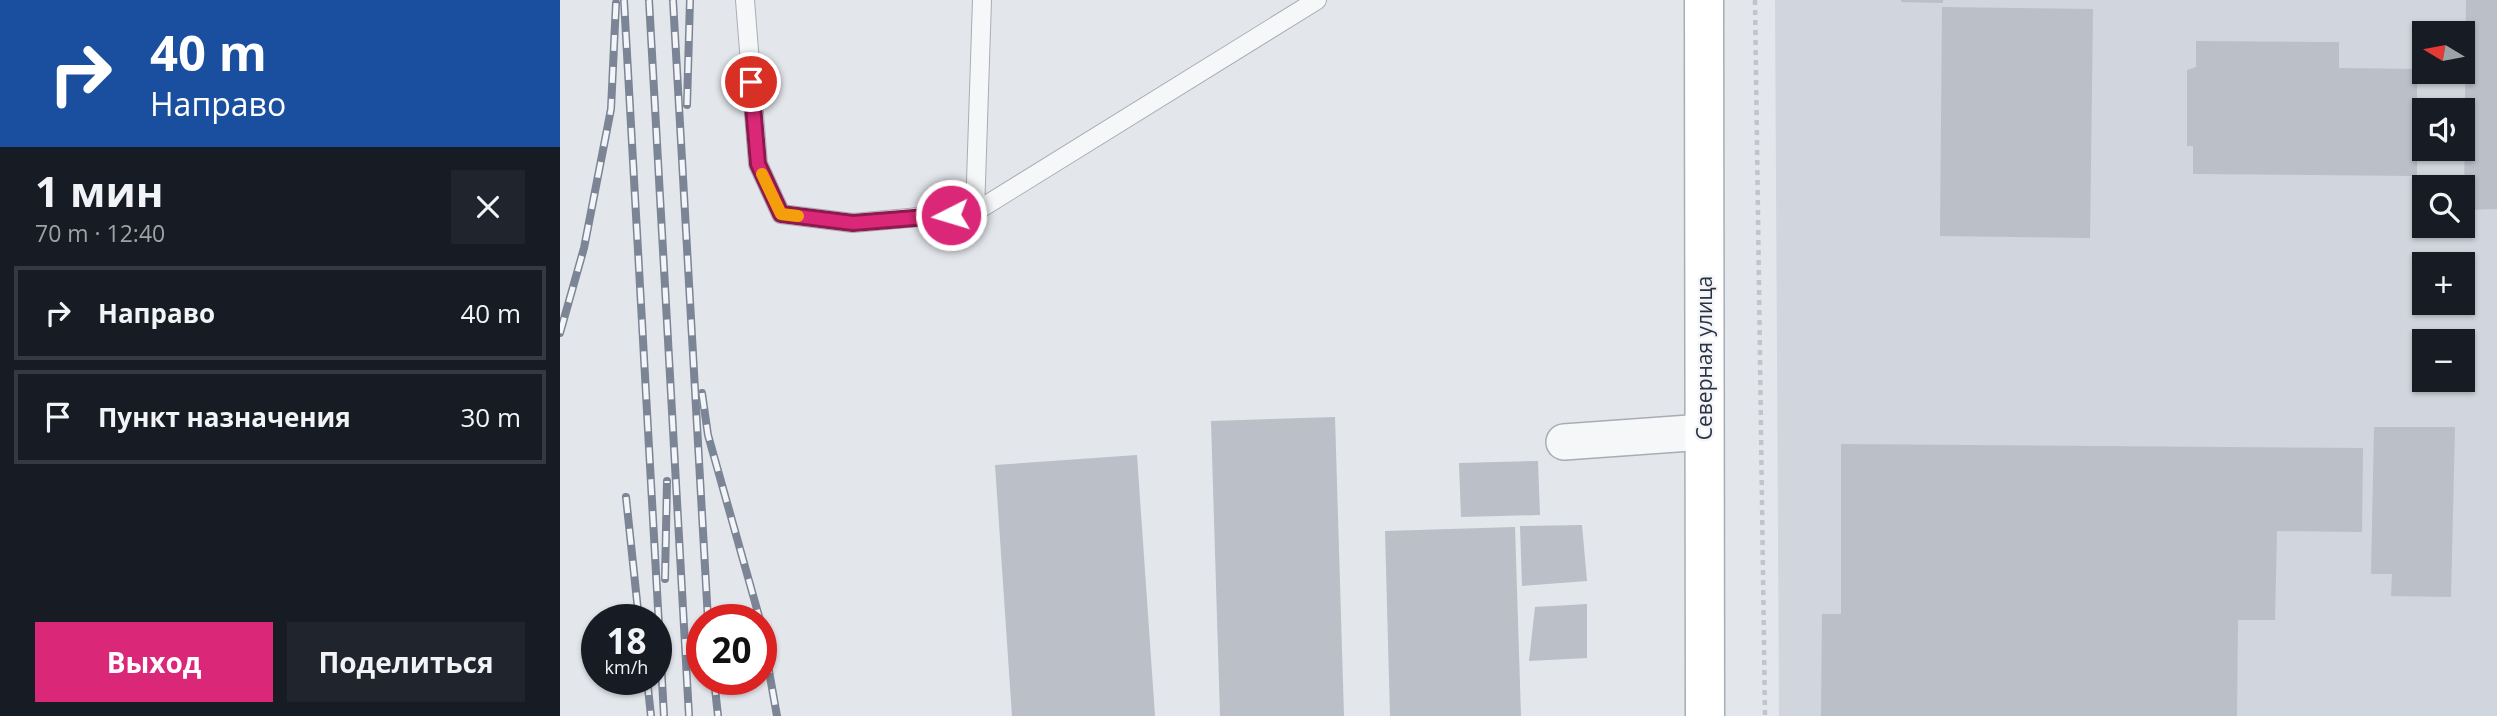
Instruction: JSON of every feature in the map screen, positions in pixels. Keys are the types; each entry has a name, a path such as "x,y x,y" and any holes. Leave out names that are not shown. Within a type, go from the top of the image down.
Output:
{"main road":[{"name":"Северная улица","path":"1704,0 1705,716"}],"street":[{"path":"1564,442 1704,432"}],"lane":[{"path":"745,0 758,164 781,214 853,223 975,212 1317,0"},
{"path":"975,212 982,0"}],"path":[{"path":"1755,0 1765,716"}],"shaded area":[{"path":"1775,0 2497,0 2497,716 1779,716"}],"building":[{"path":"1943,0 1943,3 1901,2"},
{"path":"2466,0 2497,0 2497,209 2475,210 2475,175 2464,175 2464,161 2475,161 2475,98 2465,98 2465,84 2475,84 2475,21 2466,21"},
{"path":"1942,7 2093,9 2090,238 1940,236"},
{"path":"2196,41 2339,42 2339,68 2412,69 2412,84 2417,84 2417,98 2412,98 2412,161 2417,161 2417,175 2193,174 2193,146 2187,146 2187,70 2196,67"},
{"path":"1335,417 1344,716 1220,716 1211,421"},
{"path":"2374,427 2455,427 2451,597 2391,596 2392,574 2371,574"},
{"path":"1841,444 2363,448 2362,532 2277,531 2275,620 2238,620 2237,716 1821,716 1822,614 1841,614"},
{"path":"1137,455 1155,716 1012,716 995,465"},
{"path":"1538,461 1540,515 1461,517 1459,463"},
{"path":"1582,525 1587,581 1522,586 1520,526"},
{"path":"1515,527 1521,716 1390,716 1385,531"},
{"path":"1587,604 1587,658 1529,661 1535,607"}],"railway":[{"path":"624,0 664,716"},
{"path":"649,0 689,716"},
{"path":"673,0 707,604"},
{"path":"687,105 690,0"},
{"path":"560,333 584,248 611,109 616,3"},
{"path":"702,393 708,435 756,604"},
{"path":"665,579 667,481"},
{"path":"626,497 637,604"},
{"path":"649,695 651,716"},
{"path":"716,695 718,716"},
{"path":"773,695 777,716"}],"slow traffic":[{"path":"762,174 781,214 798,216"}],"route":[{"path":"751,82 758,164 781,214 853,223 951,215"}]}
